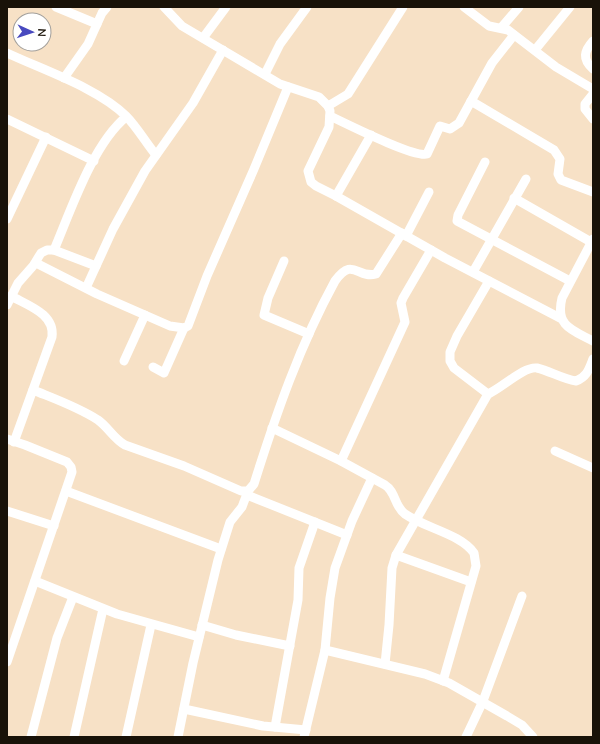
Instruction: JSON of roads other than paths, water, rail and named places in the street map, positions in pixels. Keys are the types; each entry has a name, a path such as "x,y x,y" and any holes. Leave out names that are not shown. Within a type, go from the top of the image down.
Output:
{"street":[{"path":"56,7 97,24"},
{"path":"64,78 88,44 107,7"},
{"path":"164,7 182,26 288,87 319,97 328,106 330,116 329,127 310,165 308,176 316,186 431,250 560,318 572,330 593,341"},
{"path":"203,38 226,7"},
{"path":"265,74 280,44 307,7"},
{"path":"464,7 489,26 501,28 514,35 556,67 593,89"},
{"path":"501,28 519,7"},
{"path":"535,50 570,7"},
{"path":"328,106 348,94 399,9"},
{"path":"330,116 419,154 427,154 440,126 450,129 456,127 492,63 514,35"},
{"path":"593,41 585,50 584,55 586,61 593,69"},
{"path":"86,288 141,178 193,103 223,50"},
{"path":"7,53 64,78 112,105 126,116 156,155"},
{"path":"153,367 164,373 184,328 188,326 191,320 207,276 288,87"},
{"path":"593,94 585,104 585,109 593,119"},
{"path":"471,101 554,150 560,159 558,174 561,180 593,192"},
{"path":"54,250 83,182 106,140 119,122 126,116"},
{"path":"7,118 94,162"},
{"path":"336,196 372,135"},
{"path":"7,219 46,137"},
{"path":"486,162 456,219 570,281"},
{"path":"473,272 526,179"},
{"path":"178,737 199,637 221,549 230,522 242,507 254,484 272,428 322,304 342,271 349,268 370,276 376,274 404,235 429,192"},
{"path":"514,198 592,241 562,298 559,309 560,318"},
{"path":"7,662 72,472 71,467 67,462 11,440 33,390 52,337 53,329 46,317 9,301 26,273 36,263 42,252 54,250 96,266"},
{"path":"341,461 405,322 401,308 403,298 431,250"},
{"path":"284,261 268,298 264,315 309,334"},
{"path":"36,263 86,288 170,326 184,328"},
{"path":"488,394 454,368 450,361 450,352 457,336 489,281"},
{"path":"124,360 145,315"},
{"path":"385,664 392,568 396,556 415,520 488,394 508,383 526,369 531,368 538,368 576,381 582,379 587,374 593,359"},
{"path":"33,390 71,404 97,420 110,431 117,441 125,445 184,466 347,535"},
{"path":"272,428 341,461 391,489 400,509 415,520 471,548 476,560 443,681"},
{"path":"554,450 593,468"},
{"path":"184,709 230,720 305,733 325,650 330,598 335,568 347,535 372,478"},
{"path":"66,491 221,549"},
{"path":"8,513 54,526"},
{"path":"275,727 298,600 299,568 315,522"},
{"path":"396,556 471,582"},
{"path":"35,581 103,609 151,625 199,637"},
{"path":"466,737 484,701 522,596"},
{"path":"31,737 57,638 73,597"},
{"path":"74,737 103,609"},
{"path":"126,737 151,625"},
{"path":"202,625 243,637 290,646"},
{"path":"325,650 425,674 443,681 484,701 522,725 533,737"}]}
